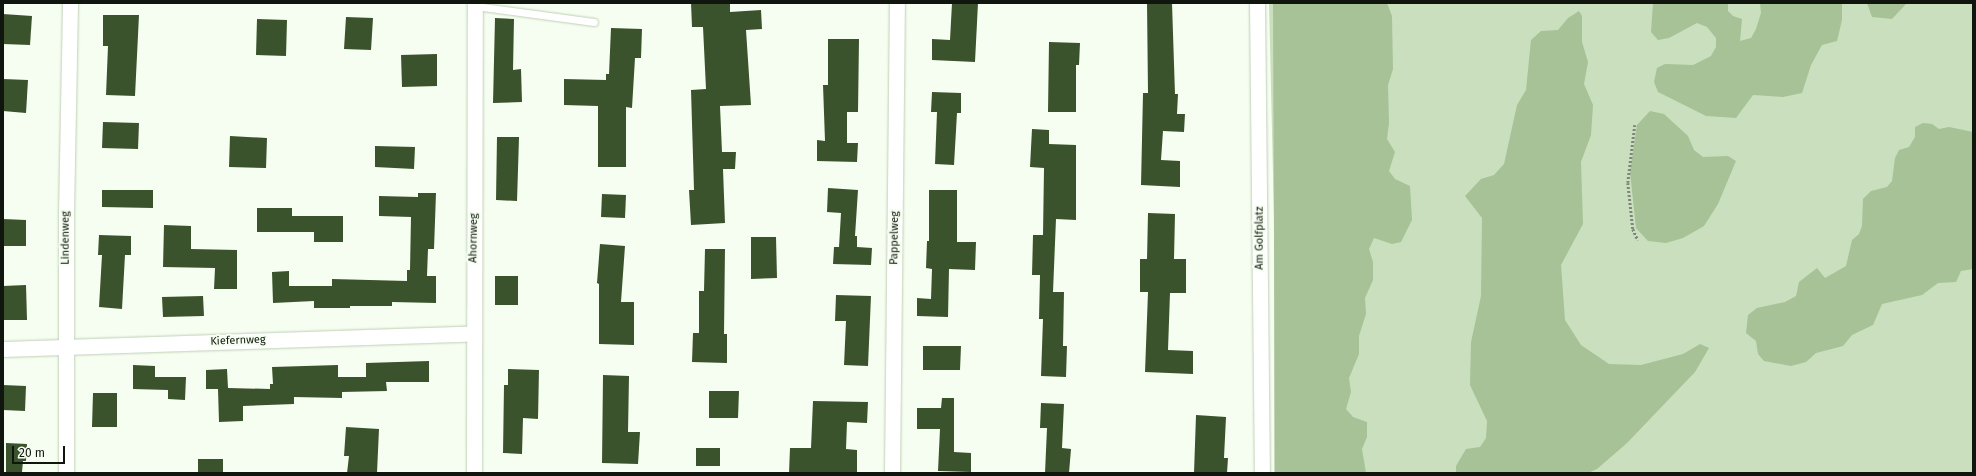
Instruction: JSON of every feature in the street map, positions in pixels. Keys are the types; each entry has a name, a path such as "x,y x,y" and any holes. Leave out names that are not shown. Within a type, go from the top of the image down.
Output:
{"street":[{"name":"Lindenweg","path":"66,473 65,346 70,3"},
{"name":"Pappelweg","path":"892,473 897,3"},
{"name":"Am Golfplatz","path":"1257,3 1262,473"},
{"name":"Ahornweg","path":"474,473 473,333 475,4"},
{"name":"Kiefernweg","path":"3,349 473,333"}],"lane":[{"path":"475,4 594,22"}],"path":[{"path":"1635,125 1628,184 1633,229 1638,240"}],"green space":[{"path":"1269,3 1973,3 1973,473 1274,473 1274,218"},
{"path":"1273,3 1387,3 1392,16 1393,69 1388,85 1389,123 1387,139 1395,152 1389,171 1395,179 1410,186 1412,220 1401,242 1392,244 1374,238 1369,249 1373,262 1373,280 1365,298 1366,314 1359,336 1359,354 1349,378 1351,392 1346,409 1353,417 1367,422 1367,437 1362,449 1366,473 1275,473"},
{"path":"1653,3 1728,3 1728,11 1733,16 1742,19 1740,41 1751,38 1756,29 1761,13 1760,3 1842,3 1842,20 1837,41 1822,45 1811,65 1802,93 1783,97 1753,95 1736,118 1706,116 1658,92 1654,82 1657,68 1665,64 1693,65 1711,56 1716,47 1716,38 1707,27 1697,23 1669,38 1658,40 1651,32"},
{"path":"1867,3 1907,3 1892,19 1872,17"},
{"path":"1579,11 1582,16 1582,42 1588,62 1584,84 1593,105 1591,135 1581,162 1583,224 1561,265 1565,320 1581,345 1609,364 1641,365 1683,354 1700,344 1709,348 1695,372 1627,443 1597,469 1588,473 1456,473 1456,466 1466,449 1480,447 1486,438 1487,421 1470,385 1471,342 1481,296 1482,218 1465,196 1481,179 1494,175 1504,164 1517,105 1526,90 1531,40 1541,31 1558,30 1568,18"},
{"path":"1650,111 1664,114 1688,136 1694,150 1703,157 1728,156 1736,161 1718,204 1704,226 1683,238 1666,243 1648,241 1636,228 1630,172 1637,125"},
{"path":"1923,123 1932,124 1939,129 1949,127 1973,132 1973,269 1961,271 1956,282 1938,283 1922,295 1882,304 1873,325 1852,335 1843,346 1816,353 1806,362 1791,366 1764,361 1758,354 1756,341 1746,333 1748,315 1757,308 1785,302 1796,296 1799,282 1817,268 1825,278 1846,266 1852,240 1859,234 1862,226 1863,199 1871,191 1887,187 1892,181 1895,158 1899,150 1909,147 1915,137 1915,127"}],"building":[{"path":"691,3 730,3 730,12 761,10 762,29 746,30 751,105 720,106 722,152 736,152 735,169 723,169 725,223 691,225 689,190 694,190 691,90 706,89 703,27 692,27"},
{"path":"952,3 978,3 975,62 932,60 932,39 950,40"},
{"path":"1147,3 1172,3 1175,94 1178,94 1177,114 1185,114 1184,132 1163,131 1161,160 1180,161 1180,187 1141,185 1143,93 1148,93"},
{"path":"3,14 32,16 30,45 3,44"},
{"path":"103,15 139,15 135,96 106,95 108,46 103,46"},
{"path":"346,17 373,18 371,50 344,49"},
{"path":"495,18 514,19 513,70 521,69 522,102 493,103"},
{"path":"257,19 287,20 286,56 256,55"},
{"path":"611,28 642,29 641,58 635,58 632,108 626,107 626,167 598,167 598,106 564,105 564,79 606,80 606,74 609,74"},
{"path":"828,39 859,39 858,112 847,112 847,143 858,143 857,162 817,161 817,140 825,141 823,85 828,85"},
{"path":"1049,42 1080,43 1079,65 1076,65 1076,112 1048,112"},
{"path":"437,54 437,86 402,87 401,55"},
{"path":"3,79 28,80 26,113 3,111"},
{"path":"932,92 961,93 961,113 957,113 954,165 935,164 937,112 931,112"},
{"path":"103,122 139,123 138,149 102,148"},
{"path":"1032,129 1049,130 1049,144 1076,145 1076,220 1056,219 1053,292 1064,292 1063,346 1067,346 1066,377 1041,376 1043,319 1039,319 1040,275 1032,275 1033,235 1043,235 1044,168 1030,167"},
{"path":"230,136 267,138 266,168 229,167"},
{"path":"497,137 519,137 517,201 496,200"},
{"path":"375,146 415,147 414,169 375,167"},
{"path":"828,188 858,190 855,236 857,236 857,247 872,248 871,265 833,264 834,247 839,247 841,213 827,212"},
{"path":"102,190 153,190 153,208 102,207"},
{"path":"929,190 957,190 957,242 976,242 975,270 949,269 948,317 917,316 917,298 931,299 932,269 926,268 927,241 929,241"},
{"path":"418,193 436,193 434,249 428,249 427,276 436,276 436,303 392,302 392,306 314,308 314,301 273,303 272,272 289,271 289,286 332,286 332,279 407,281 407,270 410,270 411,217 379,216 379,196 418,197"},
{"path":"602,194 626,195 625,218 601,217"},
{"path":"257,208 292,208 292,216 343,216 343,242 314,242 314,232 257,232"},
{"path":"1148,213 1175,214 1174,259 1186,259 1186,293 1170,293 1168,350 1193,351 1193,374 1145,372 1148,292 1140,292 1140,259 1147,259"},
{"path":"3,219 26,220 26,246 3,246"},
{"path":"164,225 191,226 191,249 237,250 237,289 214,289 215,268 163,267"},
{"path":"99,235 131,236 131,255 125,255 122,309 99,307 102,255 98,255"},
{"path":"751,237 776,237 777,278 751,279"},
{"path":"600,244 625,246 621,302 634,302 634,345 599,344 599,284 597,283"},
{"path":"705,249 725,249 724,334 727,334 727,363 692,362 693,333 699,333 699,291 704,291"},
{"path":"495,276 518,276 518,305 495,305"},
{"path":"26,285 27,320 3,320 3,286"},
{"path":"836,295 871,296 868,366 844,365 846,321 835,321"},
{"path":"203,296 204,316 163,317 162,297"},
{"path":"923,346 961,346 960,370 923,370"},
{"path":"429,361 429,382 386,382 387,391 342,392 342,398 294,397 294,404 243,406 243,421 219,422 218,389 206,389 206,370 227,369 228,388 270,389 270,384 273,384 272,367 338,365 338,377 366,377 366,363"},
{"path":"133,365 155,366 155,377 186,377 185,400 168,399 168,390 133,389"},
{"path":"508,369 539,370 538,419 523,418 522,454 503,453 504,385 508,385"},
{"path":"603,375 629,376 628,432 640,432 638,464 602,463"},
{"path":"3,385 26,386 25,411 3,410"},
{"path":"709,391 739,391 738,418 709,418"},
{"path":"93,393 117,393 117,427 92,427"},
{"path":"942,398 954,398 954,452 971,453 971,472 938,471 940,429 917,429 917,408 941,408"},
{"path":"813,401 868,402 867,423 847,422 846,449 857,450 857,473 789,473 790,448 811,448"},
{"path":"1041,403 1064,404 1062,448 1071,449 1069,473 1045,473 1047,428 1040,428"},
{"path":"1196,415 1226,417 1224,458 1228,458 1227,473 1194,473"},
{"path":"346,427 379,429 377,473 347,473 349,456 344,456"},
{"path":"6,443 27,444 26,461 23,461 22,472 6,472"},
{"path":"696,448 720,448 720,466 696,466"},
{"path":"198,459 223,459 223,473 198,473"}]}
